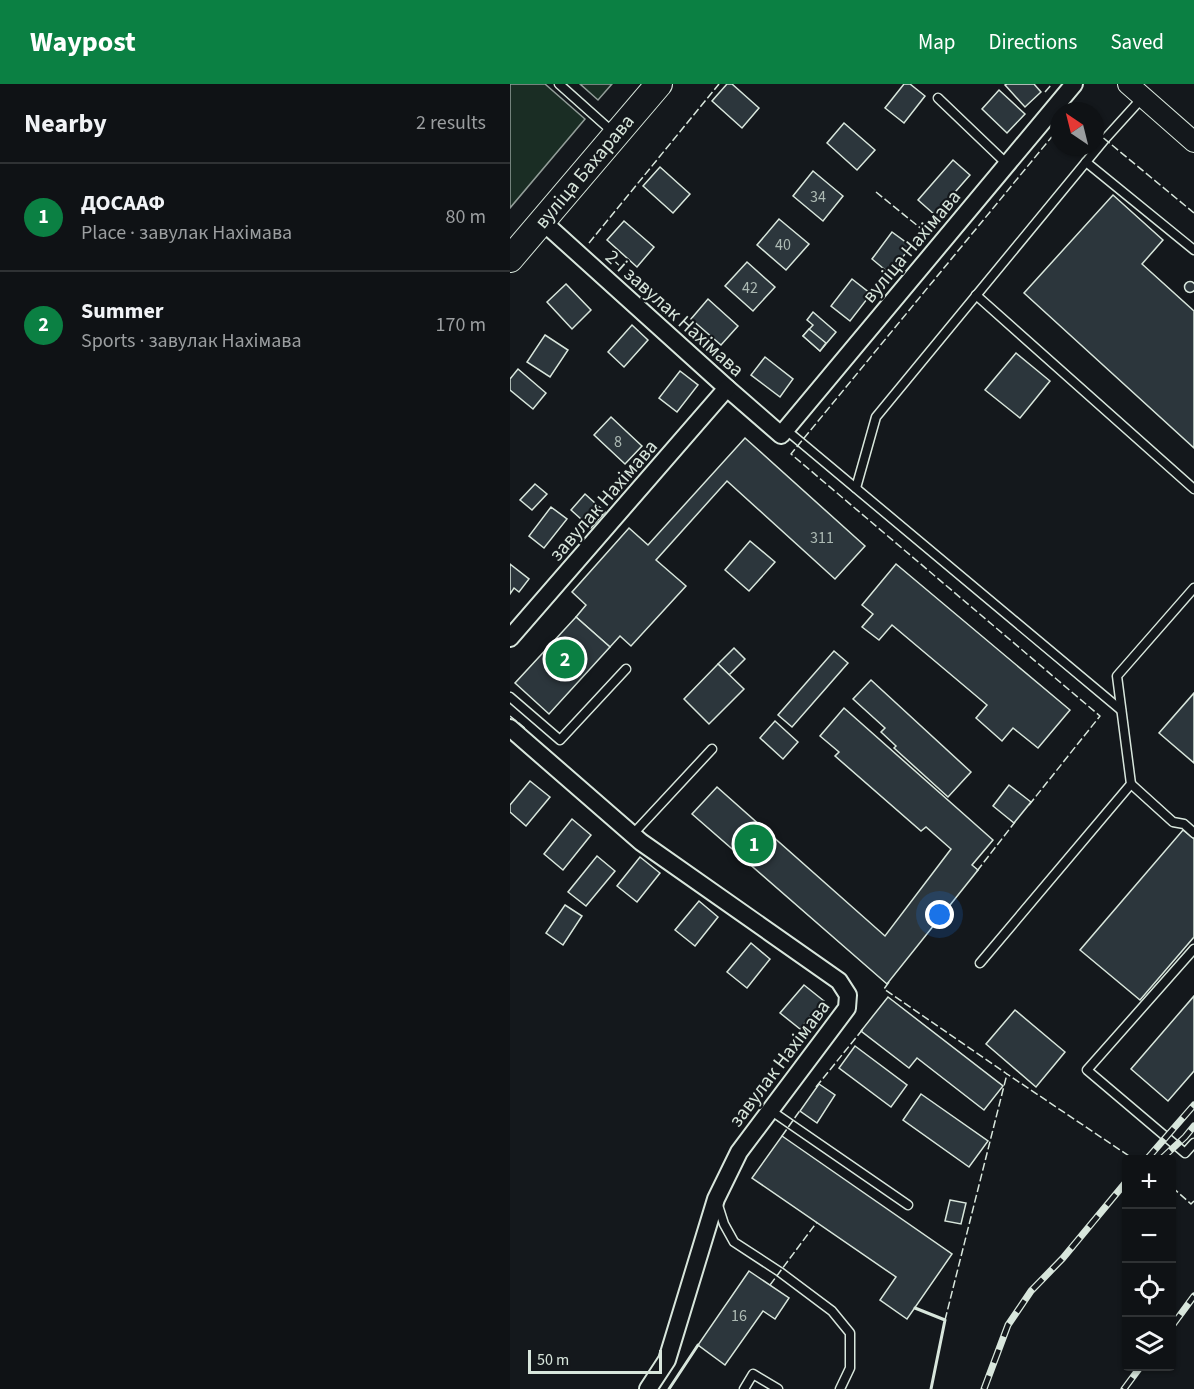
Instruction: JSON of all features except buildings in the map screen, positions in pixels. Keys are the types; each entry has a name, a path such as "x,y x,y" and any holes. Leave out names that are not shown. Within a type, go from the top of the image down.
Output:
{"main road":[{"name":"вуліца Бахарава","path":"510,259 659,84"}],"street":[{"name":"вуліца Нахімава","path":"783,432 1074,84"},
{"path":"1128,84 1194,142"},
{"name":"2-і завулак Нахімава","path":"542,221 727,388 783,432"},
{"name":"завулак Нахімава","path":"510,638 727,388"},
{"name":"завулак Нахімава","path":"510,728 641,842 839,981 848,995 847,1008 739,1152 716,1199 667,1360 648,1389"}],"lane":[{"path":"559,84 616,135"},
{"path":"856,488 876,417 1086,162 1143,97"},
{"path":"938,98 1007,164"},
{"path":"1086,162 1194,250"},
{"path":"976,295 1194,489"},
{"path":"783,432 856,488 1121,710"},
{"path":"1194,588 1117,676 1131,784 1173,822 1184,824 1194,832"},
{"path":"510,697 560,741 626,669"},
{"path":"633,834 712,748"},
{"path":"980,963 1131,784"},
{"path":"1194,949 1087,1070 1185,1153 1194,1143"},
{"path":"770,1110 908,1204"},
{"path":"716,1199 724,1224 735,1242 832,1311 850,1333 850,1368 840,1389"},
{"path":"744,1389 753,1374 778,1389"}],"green space":[{"path":"510,84 545,84 585,119 510,208"},
{"path":"580,84 612,84 598,100"}],"railway":[{"path":"1150,1155 1194,1105"},
{"path":"1165,1155 1194,1126"},
{"path":"984,1389 1008,1325 1031,1291 1063,1258 1122,1187"},
{"path":"1176,1321 1194,1296"},
{"path":"1124,1389 1137,1371"}],"fence":[{"path":"589,243 719,84"},
{"path":"1045,92 1052,84"},
{"path":"1104,138 1194,213"},
{"path":"1029,805 1100,716 791,454 1050,139"},
{"path":"876,192 924,231 942,209"},
{"path":"510,716 526,729"},
{"path":"977,871 1015,822"},
{"path":"889,982 884,989 1128,1155"},
{"path":"816,1087 863,1029"},
{"path":"945,1320 1007,1074"},
{"path":"782,1136 801,1109"},
{"path":"1176,1191 1191,1204 1194,1201"},
{"path":"770,1285 817,1222"}],"wall":[{"path":"915,1308 945,1320 931,1389"},
{"path":"669,1389 698,1345"}],"place":[{"name":"Summer","path":"565,659"},
{"name":"ДОСААФ","path":"754,844"}]}
